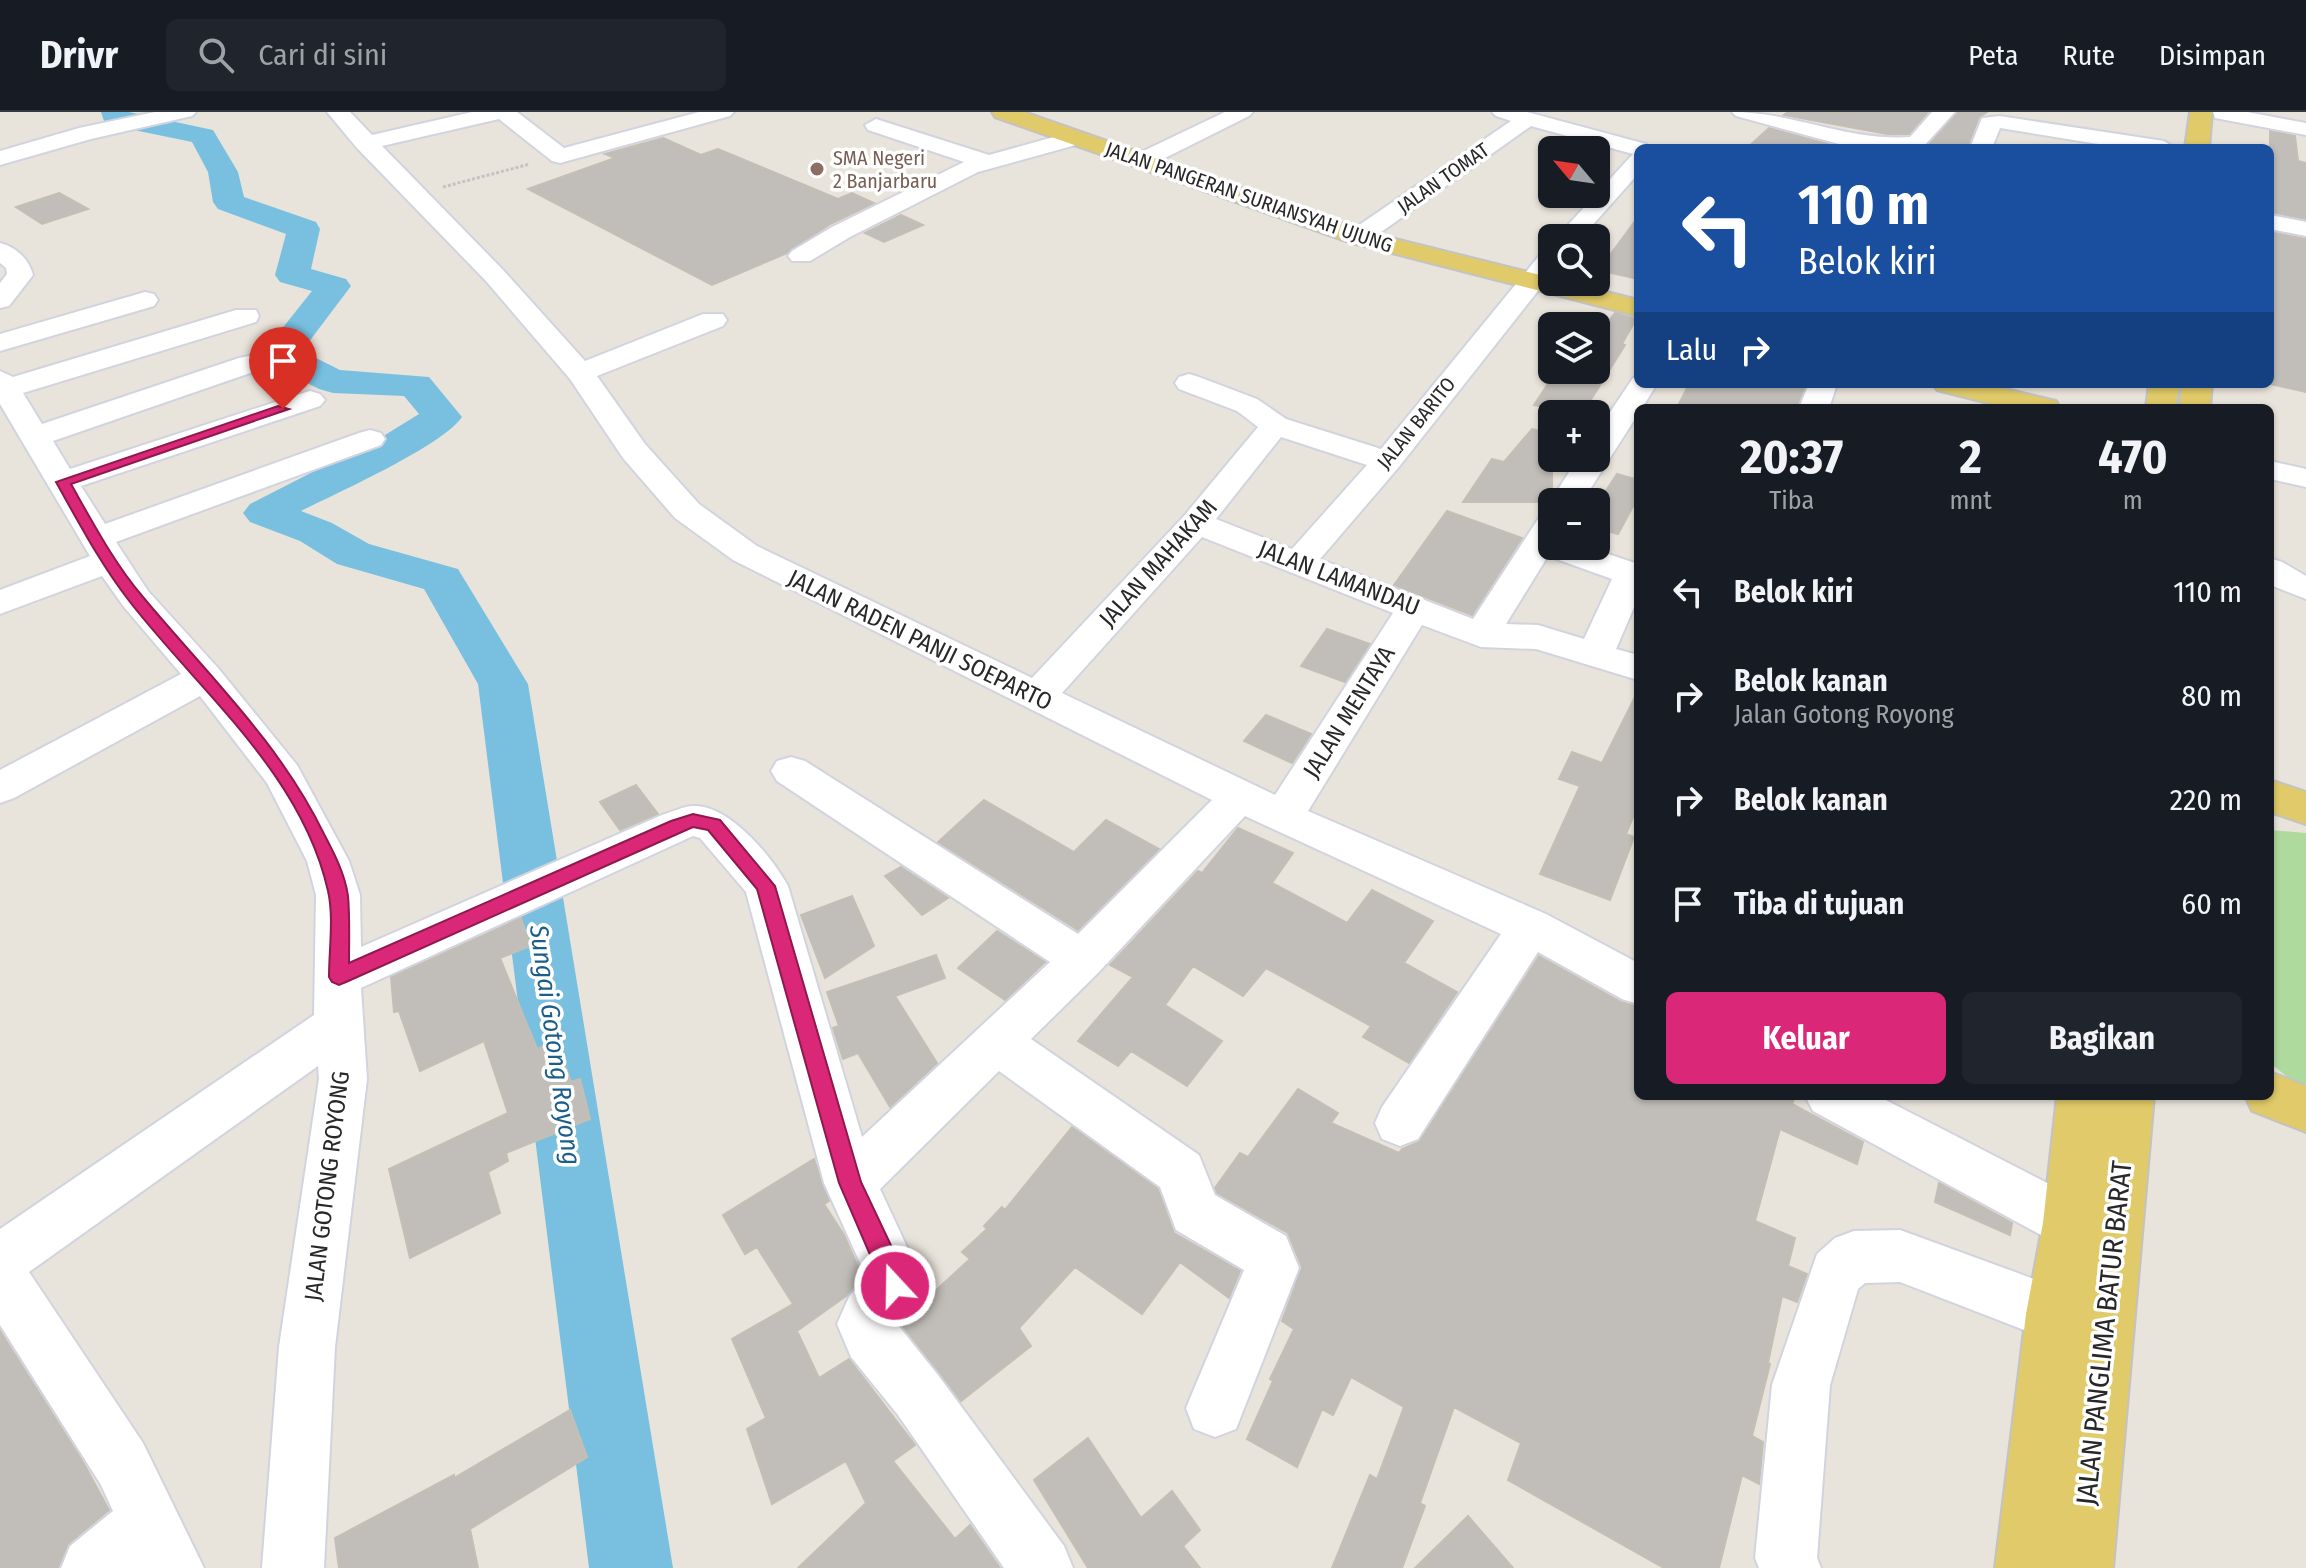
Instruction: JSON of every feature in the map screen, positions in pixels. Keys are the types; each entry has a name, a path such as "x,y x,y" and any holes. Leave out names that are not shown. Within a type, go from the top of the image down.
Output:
{"main road":[{"name":"JALAN PANGERAN SURIANSYAH UJUNG","path":"1003,112 1358,237 1634,307"},
{"path":"2199,144 2215,113"},
{"path":"2215,113 2219,144"},
{"path":"1964,388 2029,404"},
{"path":"2274,1097 2306,1109"},
{"name":"JALAN PANGLIMA BATUR BARAT","path":"2043,1567 2055,1314 2071,1223 2116,1100"},
{"name":"JALAN PANGLIMA BATUR BARAT","path":"2043,1567 2116,1100"}],"street":[{"path":"0,158 87,133 185,112"},
{"name":"JALAN RADEN PANJI SOEPARTO","path":"338,112 495,276 580,373 634,451 687,511 745,553 1283,817 1530,927 1634,983"},
{"path":"365,143 502,112 560,156 674,117 723,112"},
{"path":"1143,160 1242,112"},
{"path":"1503,112 1634,148"},
{"path":"1743,112 1818,141 1870,144"},
{"path":"1902,144 1916,143 1944,112"},
{"path":"2215,113 2306,129"},
{"name":"JALAN TOMAT","path":"1358,237 1528,119"},
{"path":"1983,144 1992,122 2012,122 2119,144"},
{"path":"876,125 985,161"},
{"path":"801,256 876,213 985,161 1075,138"},
{"path":"1581,224 1634,164"},
{"path":"2274,223 2306,229"},
{"path":"0,251 18,265 0,300"},
{"name":"JALAN BARITO","path":"1299,562 1387,461 1538,271"},
{"path":"0,343 145,300"},
{"path":"3,385 246,316"},
{"path":"580,373 713,320"},
{"path":"35,437 249,364"},
{"path":"1189,383 1247,405 1275,425 1387,461"},
{"name":"JALAN GOTONG ROYONG","path":"3,385 136,599 205,677 283,775 328,861 338,895 343,1079 307,1347 293,1568"},
{"path":"1610,434 1640,388"},
{"path":"63,482 310,400"},
{"name":"JALAN MAHAKAM","path":"1036,698 1196,523 1275,425"},
{"path":"0,603 103,550 370,439"},
{"path":"2274,444 2306,451"},
{"path":"2274,471 2306,478"},
{"name":"JALAN LAMANDAU","path":"1196,523 1481,635"},
{"path":"1481,635 1538,545"},
{"path":"1595,655 1634,575 1603,560"},
{"path":"2274,572 2306,588"},
{"name":"JALAN MENTAYA","path":"1283,817 1415,607"},
{"path":"1481,635 1538,637 1634,667"},
{"path":"0,788 205,677"},
{"path":"791,771 1082,960"},
{"path":"850,1183 1082,960 1240,796"},
{"path":"0,1261 339,1001 474,917 693,821 713,825 766,886 850,1183 893,1275 895,1286 890,1295 871,1309 865,1324 871,1337 918,1395 1042,1568"},
{"path":"1400,1123 1530,927"},
{"path":"998,1043 1181,1172 1195,1212 1267,1254 1272,1268 1215,1408"},
{"path":"1838,1100 2071,1223"},
{"path":"1790,1568 1786,1558 1801,1385 1836,1273 1854,1257 1900,1256 2055,1314"},
{"path":"0,1276 122,1464 162,1544 92,1568"}],"path":[{"path":"415,195 560,156"}],"green space":[{"path":"2274,830 2306,833 2306,1088 2274,1066"}],"building":[{"path":"1788,112 1928,112 1909,134 1887,134 1784,115"},
{"path":"1958,112 1987,112 1979,117 1969,144 1930,144"},
{"path":"1769,128 1827,144 1751,144"},
{"path":"2270,131 2295,136 2298,161 2306,163 2306,219 2274,213 2274,144 2270,144"},
{"path":"663,138 701,155 718,149 838,199 852,193 874,203 830,224 787,253 712,285 528,189 615,158 605,154"},
{"path":"59,193 88,209 42,224 16,207"},
{"path":"901,215 923,225 884,242 865,233"},
{"path":"1634,222 1634,278 1610,273 1610,255"},
{"path":"2274,233 2306,239 2306,392 2274,385"},
{"path":"1615,313 1634,318 1622,344 1625,345 1610,369 1610,319"},
{"path":"1548,384 1601,384 1591,400 1538,400 1538,406 1534,405"},
{"path":"1687,388 1804,388 1798,404 1679,404"},
{"path":"1532,429 1538,430 1538,472 1552,472 1552,488 1538,488 1538,502 1463,502 1492,459 1504,462"},
{"path":"1617,474 1634,479 1634,504 1618,534 1610,532 1608,488"},
{"path":"1447,511 1522,538 1472,615 1394,585"},
{"path":"1327,629 1370,644 1345,682 1301,666"},
{"path":"1634,699 1634,815 1626,834 1634,837 1610,900 1540,874 1580,786 1559,779 1572,752 1602,763"},
{"path":"1266,715 1311,734 1292,763 1244,741"},
{"path":"636,785 658,814 620,830 600,802"},
{"path":"984,800 1074,852 1106,820 1159,849 1078,930 938,842"},
{"path":"1238,828 1293,853 1272,883 1347,923 1372,890 1433,921 1404,963 1457,992 1409,1063 1363,1037 1371,1026 1266,968 1243,996 1193,966 1165,1005 1222,1041 1187,1086 1131,1051 1118,1066 1078,1041 1133,977 1110,965 1198,871 1202,873"},
{"path":"901,867 948,898 922,915 885,876"},
{"path":"852,896 874,946 825,978 801,915"},
{"path":"521,918 530,946 500,958 537,1049 556,1041 571,1082 580,1079 590,1119 506,1153 508,1161 488,1172 500,1213 410,1258 389,1169 508,1113 484,1041 420,1071 399,1011 394,1012 391,977"},
{"path":"997,931 1045,962 1005,1000 958,968"},
{"path":"936,955 945,978 895,996 937,1063 890,1107 858,1053 843,1059 833,1028 839,1026 827,992"},
{"path":"1539,956 1621,1002 1634,1006 1634,1100 1794,1100 1792,1104 1863,1142 1857,1164 1780,1129 1755,1221 1795,1238 1788,1266 1807,1274 1797,1302 1782,1296 1770,1364 1752,1436 1763,1442 1759,1484 1742,1475 1719,1568 1664,1568 1508,1480 1521,1443 1454,1407 1420,1503 1425,1506 1402,1568 1332,1568 1370,1475 1377,1479 1404,1407 1351,1377 1333,1415 1322,1409 1297,1467 1247,1439 1273,1381 1270,1379 1294,1329 1282,1321 1302,1267 1288,1233 1217,1193 1215,1188 1240,1153 1248,1157 1298,1089 1338,1113 1331,1123 1399,1153 1419,1142"},
{"path":"1072,1127 1158,1189 1174,1233 1240,1271 1229,1298 1180,1262 1142,1314 1075,1267 1019,1328 1031,1346 961,1401 902,1325 917,1302 920,1305 970,1259 962,1252 987,1229 984,1226 1002,1207 1005,1210"},
{"path":"814,1159 829,1201 824,1204 844,1235 862,1276 846,1296 797,1331 819,1378 849,1359 915,1445 893,1461 955,1539 970,1525 1000,1568 798,1568 866,1503 846,1461 772,1504 747,1429 766,1418 732,1339 793,1304 757,1247 745,1254 723,1215"},
{"path":"1939,1183 2012,1223 2010,1235 1935,1202"},
{"path":"0,1331 83,1462 109,1510 68,1544 58,1568 0,1568"},
{"path":"570,1410 587,1457 470,1529 478,1568 339,1568 335,1538 454,1475 454,1478"},
{"path":"1088,1438 1141,1518 1172,1491 1200,1530 1183,1546 1200,1568 1088,1568 1034,1480"},
{"path":"1468,1516 1513,1568 1415,1568"}],"waterway":[{"name":"Sungai Gotong Royong","path":"115,112 115,118 203,136 223,172 229,202 304,229 292,275 334,286 280,355 333,381 415,385 442,417 399,444 265,513 316,532 353,554 442,579 503,684 631,1568"}],"place":[{"name":"SMA Negeri 2 Banjarbaru","path":"817,169"}],"route":[{"path":"283,409 63,482 109,561 136,599 205,677 283,775 306,815 328,861 338,895 339,977 677,826 693,821 713,825 766,886 850,1183 893,1275 895,1286"}]}
